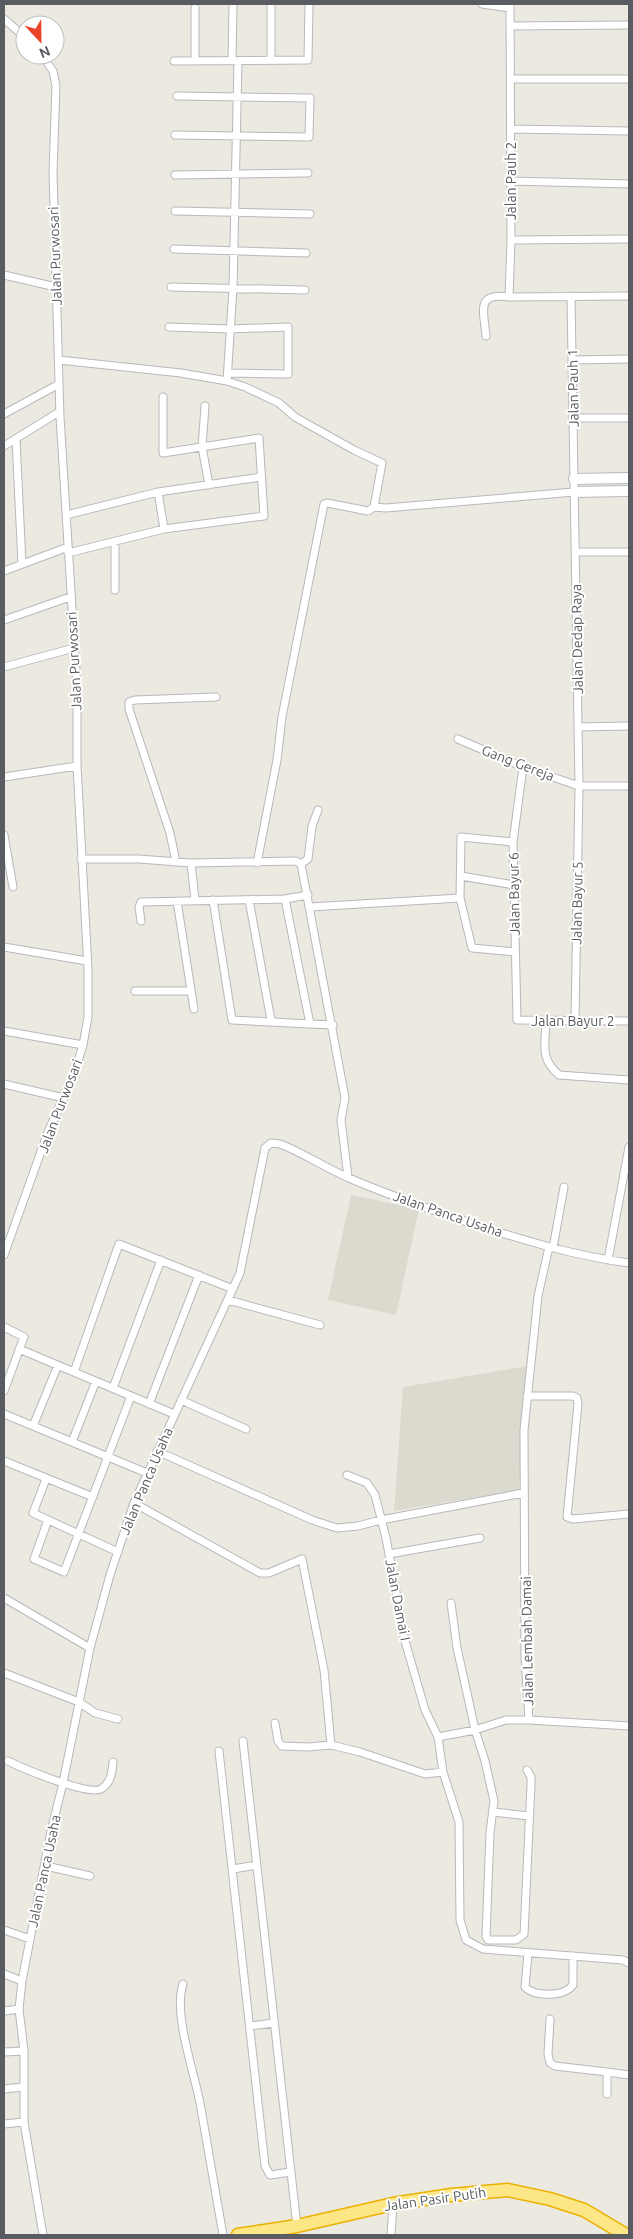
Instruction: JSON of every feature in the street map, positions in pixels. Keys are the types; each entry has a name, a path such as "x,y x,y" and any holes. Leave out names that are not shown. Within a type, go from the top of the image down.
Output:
{"highway":[{"name":"Jalan Pasir Putih","path":"239,2235 297,2226 393,2204 451,2195 508,2190 550,2199 584,2210 626,2235"}],"street":[{"path":"228,377 236,174 237,97 233,4"},
{"path":"270,60 271,4"},
{"path":"174,61 308,60 309,4"},
{"path":"482,4 510,6"},
{"name":"Jalan Pauh 2","path":"509,297 511,240 510,6"},
{"path":"195,8 195,61"},
{"path":"4,19 15,28"},
{"path":"510,26 629,25"},
{"name":"Jalan Purwosari","path":"4,1255 48,1132 74,1074 83,1045 88,1017 77,766 77,687 58,384 59,360 52,173 56,86 53,72 48,65"},
{"path":"511,80 629,79"},
{"path":"175,135 309,137 310,98 177,96"},
{"path":"511,129 629,131"},
{"path":"175,175 308,174"},
{"path":"511,181 629,184"},
{"path":"175,212 310,214"},
{"path":"511,240 629,239"},
{"path":"174,249 306,253"},
{"path":"4,275 56,287"},
{"path":"171,287 305,290"},
{"path":"486,336 483,305 486,299 495,295 509,297 629,296"},
{"name":"Jalan Pauh 1","path":"571,296 574,492"},
{"path":"59,360 228,377 288,374 288,328 169,327"},
{"path":"573,360 629,359"},
{"path":"228,377 279,403 295,417 354,450 382,463 374,507"},
{"path":"4,414 58,384"},
{"path":"4,571 68,550 115,542 164,529 264,516 260,438 164,453 163,397"},
{"path":"205,406 202,447 209,485"},
{"path":"4,446 59,412"},
{"path":"574,418 629,418"},
{"path":"16,439 22,564"},
{"path":"66,515 158,492 262,477"},
{"path":"592,478 589,484 594,492"},
{"path":"574,479 629,478"},
{"path":"257,863 278,760 282,717 324,504 327,503 367,512 374,507 386,508 574,492 629,491"},
{"path":"158,492 164,529"},
{"name":"Jalan Dedap Raya","path":"574,492 579,786"},
{"path":"115,542 115,590"},
{"path":"575,552 629,552"},
{"path":"4,620 70,597"},
{"path":"4,667 74,648"},
{"path":"174,862 175,857 170,834 128,704 134,700 216,697"},
{"path":"578,727 629,726"},
{"name":"Gang Gereja","path":"458,739 523,767 579,786 629,786"},
{"path":"4,777 77,766"},
{"name":"Jalan Bayur 6","path":"517,1020 513,842 523,767"},
{"name":"Jalan Bayur 5","path":"575,1021 579,786"},
{"path":"301,864 308,859 312,826 318,810"},
{"path":"4,835 13,887"},
{"path":"513,842 461,837 462,876 460,898 472,948 516,952"},
{"path":"81,859 139,859 191,863 296,861 301,864 345,1098 341,1120 348,1178"},
{"path":"191,863 195,900"},
{"path":"462,876 514,885"},
{"path":"141,921 139,907 141,902 285,899 308,895"},
{"path":"310,907 460,898"},
{"path":"285,899 310,1024"},
{"path":"213,900 232,1020 272,1020 332,1025"},
{"path":"249,900 272,1020"},
{"path":"177,901 194,1009"},
{"path":"4,947 87,961"},
{"path":"135,991 191,991"},
{"name":"Jalan Bayur 2","path":"517,1020 546,1022 629,1021"},
{"path":"546,1022 544,1052 546,1061 550,1068 559,1075 629,1080"},
{"path":"4,1031 83,1045"},
{"path":"4,1084 64,1098"},
{"name":"Jalan Panca Usaha","path":"43,2235 24,2122 24,2051 19,2009 22,1981 46,1866 51,1831 63,1783 90,1648 118,1552 134,1503 147,1473 240,1273 263,1152 271,1143 280,1144 348,1178 432,1210 551,1248 629,1263"},
{"path":"608,1260 629,1147"},
{"name":"Jalan Lembah Damai","path":"438,1737 475,1730 506,1720 529,1720 524,1658 526,1563 523,1493 526,1396 538,1296 551,1248 564,1187"},
{"path":"74,1372 119,1244 233,1289"},
{"path":"113,1388 161,1260"},
{"path":"149,1404 199,1275"},
{"path":"228,1300 320,1325"},
{"path":"4,1328 24,1337 4,1391"},
{"path":"19,1349 174,1414"},
{"path":"34,1426 58,1365"},
{"path":"72,1442 96,1381"},
{"path":"48,1520 34,1559 64,1572 131,1396"},
{"path":"526,1396 573,1396 577,1398 567,1517 573,1519 629,1514"},
{"path":"181,1400 246,1428"},
{"path":"4,1414 147,1473"},
{"path":"157,1451 312,1520 337,1528 358,1526 523,1493"},
{"path":"4,1460 93,1497"},
{"name":"Jalan Damai I","path":"347,1475 371,1486 389,1554 405,1641 425,1710 438,1737"},
{"path":"46,1479 33,1513 118,1552"},
{"path":"134,1503 260,1573 269,1572 302,1560 324,1670 331,1746"},
{"path":"389,1554 480,1538"},
{"path":"4,1598 90,1648"},
{"path":"451,1603 457,1648 475,1730 485,1761 494,1801 489,1843 486,1936 493,1941 516,1940 524,1934 531,1777 527,1770"},
{"path":"4,1673 79,1702 94,1713 118,1719"},
{"path":"529,1720 629,1726"},
{"path":"275,1723 278,1741 282,1746 331,1746 360,1752 425,1774 443,1772"},
{"path":"438,1737 443,1772 459,1822 460,1920 466,1940 483,1949 623,1960 629,1963"},
{"path":"243,1741 297,2226"},
{"path":"219,1751 265,2166 270,2175 291,2172"},
{"path":"8,1761 63,1783 93,1790 99,1790 112,1775 114,1762"},
{"path":"493,1812 529,1816"},
{"path":"233,1869 257,1865"},
{"path":"46,1866 90,1876"},
{"path":"4,1930 30,1939"},
{"path":"528,1953 525,1987 530,1992 539,1993 566,1992 570,1989 572,1985 574,1956"},
{"path":"4,1974 22,1981"},
{"path":"183,1984 180,2001 183,2022 201,2106 223,2235"},
{"path":"4,2011 19,2009"},
{"path":"550,2019 548,2054 550,2063 555,2066 629,2075"},
{"path":"250,2026 274,2023"},
{"path":"4,2052 24,2051"},
{"path":"607,2072 607,2094"},
{"path":"4,2089 23,2087"},
{"path":"4,2124 24,2122"},
{"path":"390,2235 393,2204"}],"shaded area":[{"path":"351,1195 419,1209 396,1315 328,1300"},
{"path":"527,1366 519,1490 394,1511 403,1387"}]}
